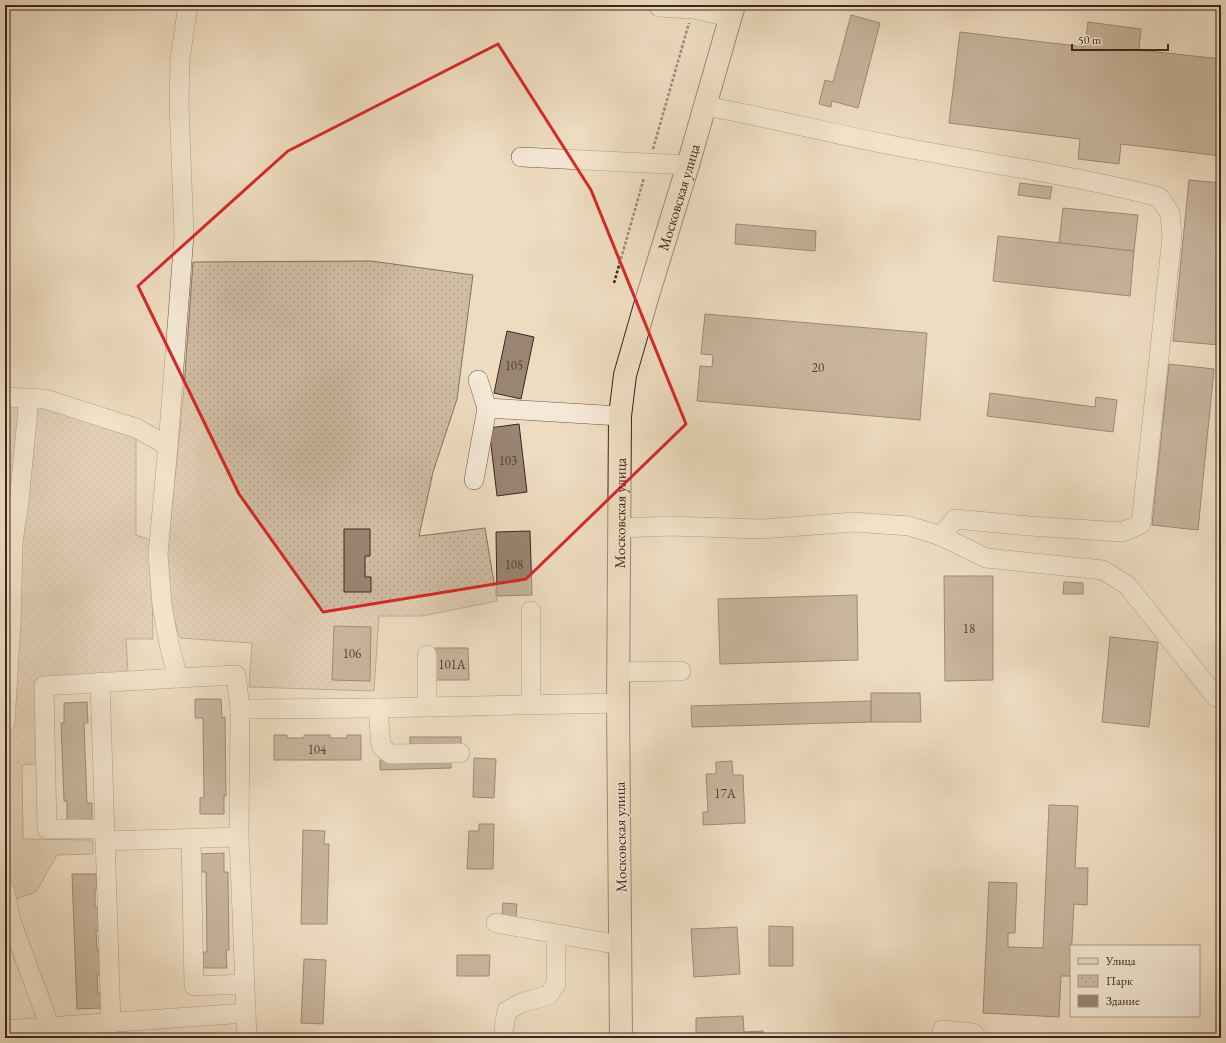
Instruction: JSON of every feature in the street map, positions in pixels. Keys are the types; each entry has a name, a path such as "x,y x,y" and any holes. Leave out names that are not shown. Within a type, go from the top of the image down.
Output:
{"main road":[{"name":"Московская улица","path":"621,1038 618,703 620,416 625,375 688,165 732,11"}],"street":[{"path":"178,678 169,644 162,604 158,554 184,235 179,105 180,59 188,5"},
{"path":"659,7 732,11"},
{"path":"705,106 766,117 886,144 1132,190 1159,197 1170,212 1172,237 1141,524 1122,532 955,519 941,536"},
{"path":"521,157 688,165"},
{"path":"474,480 486,408 478,380"},
{"path":"5,397 45,399 136,428 168,446"},
{"path":"5,723 11,624 13,542 19,502 28,398"},
{"path":"486,408 620,416"},
{"path":"619,528 670,526 760,529 854,522 909,526 941,536 986,558 1103,570 1128,585 1216,697 1221,699"},
{"path":"531,611 531,705"},
{"path":"427,655 427,707"},
{"path":"618,672 681,671"},
{"path":"239,837 191,839 105,835 47,829 44,686 236,675 240,709 239,837 247,1038"},
{"path":"100,682 111,1023"},
{"path":"240,709 618,703"},
{"path":"378,708 381,746 390,754 460,753"},
{"path":"191,839 194,986 244,984"},
{"path":"5,892 11,921 50,1027"},
{"path":"496,923 620,945"},
{"path":"504,1027 507,1011 521,1003 549,995 556,984 556,934"},
{"path":"5,1030 246,1013"},
{"path":"942,1030 973,1032 977,1038"}],"path":[{"path":"614,284 693,9"}],"highlighted area":[{"path":"498,44 591,190 686,424 526,579 323,612 239,494 138,286 288,151"}],"green space":[{"path":"371,261 473,275 457,399 433,472 419,536 485,528 497,601 422,616 379,616 374,691 249,687 252,643 180,638 164,587 184,388 193,262"},
{"path":"5,397 136,428 136,535 151,540 153,639 126,639 128,673 39,682 44,763 22,765 23,839 93,840 93,854 57,855 36,892 5,903"}],"building":[{"path":"851,15 880,23 858,108 832,101 831,107 819,104 825,80 833,82"},
{"path":"1088,22 1141,29 1139,50 1221,59 1221,156 1121,144 1119,164 1078,159 1080,139 949,123 960,32 1085,47"},
{"path":"1189,180 1221,183 1221,331 1219,345 1173,341"},
{"path":"1020,183 1052,187 1050,199 1018,195"},
{"path":"1063,208 1138,215 1134,251 1059,243"},
{"path":"736,224 816,231 815,251 735,244"},
{"path":"998,236 1134,251 1130,296 993,281"},
{"path":"705,314 927,333 920,420 697,401 700,366 712,367 713,355 701,354"},
{"path":"507,331 534,337 521,399 494,393"},
{"path":"1169,364 1214,369 1198,530 1152,525"},
{"path":"990,393 1095,407 1096,397 1117,400 1113,432 987,416"},
{"path":"519,424 527,492 497,496 489,428"},
{"path":"344,529 370,529 370,556 365,556 365,577 371,577 371,592 344,592"},
{"path":"530,531 532,595 497,596 496,532"},
{"path":"944,576 993,576 993,680 945,681"},
{"path":"1064,582 1083,583 1083,594 1063,594"},
{"path":"857,595 858,660 720,664 718,599"},
{"path":"334,626 371,627 370,681 332,680"},
{"path":"1110,637 1158,642 1149,727 1102,722"},
{"path":"435,648 468,648 469,680 435,680"},
{"path":"871,693 920,693 921,722 871,722"},
{"path":"195,699 221,699 222,718 225,717 226,796 224,796 224,814 200,814 200,798 204,797 203,718 195,718"},
{"path":"871,701 871,722 692,727 691,706"},
{"path":"87,702 88,723 84,723 87,803 92,803 92,819 67,820 67,801 64,801 61,723 64,723 64,703"},
{"path":"274,735 287,735 287,738 304,738 304,735 330,735 330,738 347,738 347,735 361,735 361,760 274,760"},
{"path":"410,737 461,737 461,747 410,747"},
{"path":"474,758 496,759 494,798 473,797"},
{"path":"451,759 451,768 380,770 380,760"},
{"path":"732,761 733,775 743,775 745,823 703,825 703,812 708,812 706,774 716,774 716,762"},
{"path":"1049,805 1078,806 1075,868 1088,868 1087,905 1074,904 1072,945 1070,945 1070,976 1061,976 1059,1017 983,1013 989,882 1017,883 1015,933 1008,933 1008,947 1043,948"},
{"path":"479,824 494,824 493,869 467,869 469,831 479,831"},
{"path":"303,830 325,831 324,844 329,844 327,924 301,924"},
{"path":"224,853 224,872 228,872 229,950 226,950 227,968 203,968 203,952 207,952 206,872 198,872 198,854"},
{"path":"72,874 96,874 97,889 95,889 95,907 98,907 99,931 96,931 101,975 97,975 98,993 101,993 102,1008 77,1009"},
{"path":"503,903 517,904 516,917 502,916"},
{"path":"769,926 793,927 793,966 769,966"},
{"path":"737,927 740,974 694,977 691,929"},
{"path":"457,955 490,955 489,976 457,976"},
{"path":"304,959 326,960 323,1024 301,1023"},
{"path":"743,1016 744,1032 763,1031 763,1038 696,1038 696,1018"},
{"path":"475,1036 491,1037 491,1038 475,1038"}]}
